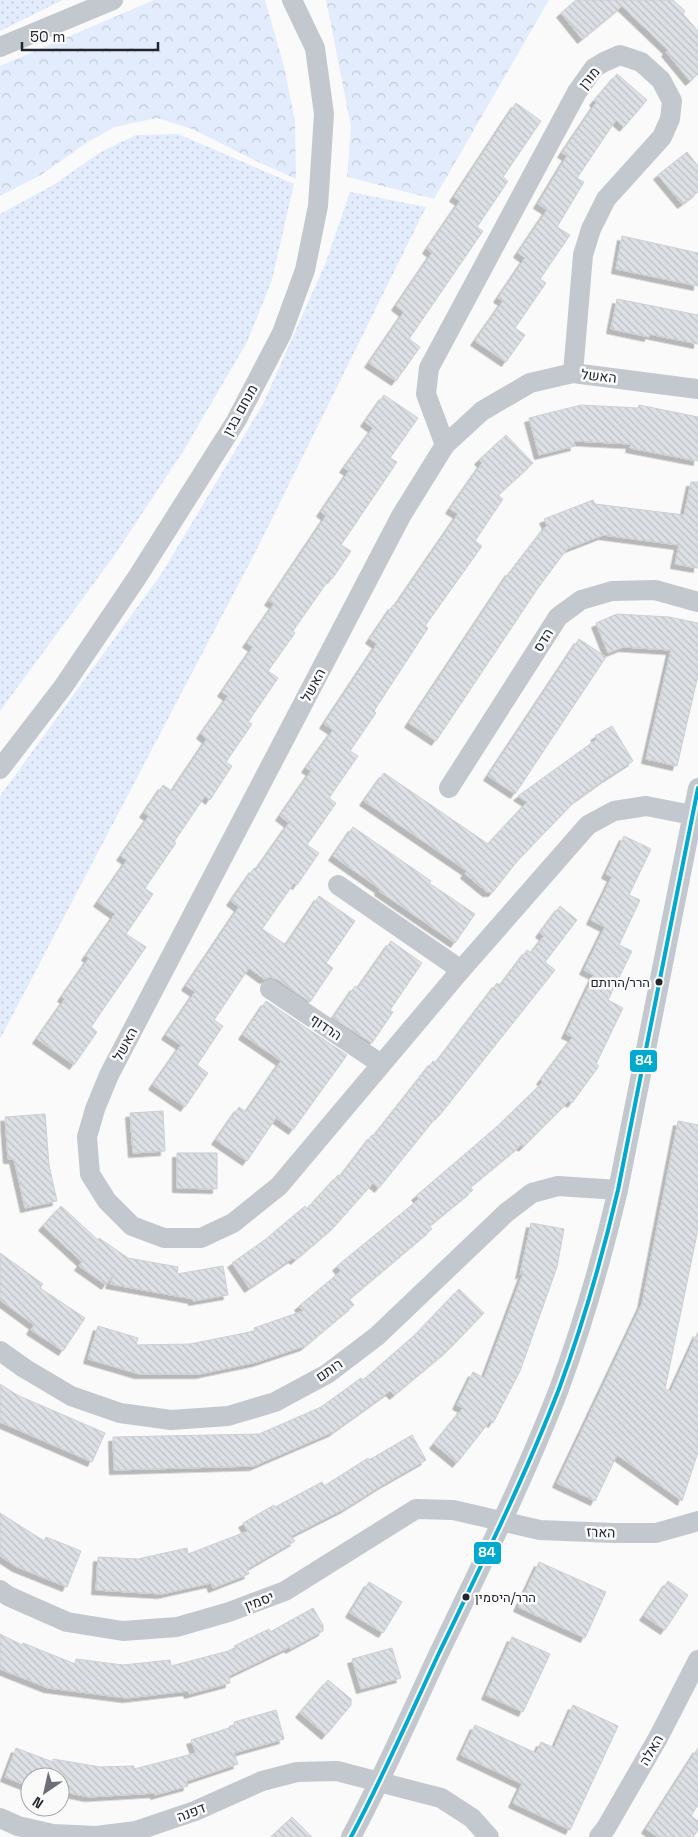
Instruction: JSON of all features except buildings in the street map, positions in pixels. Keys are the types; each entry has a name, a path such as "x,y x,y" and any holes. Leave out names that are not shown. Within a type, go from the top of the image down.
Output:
{"street":[{"path":"0,47 112,0"},
{"name":"מנחם בגין","path":"0,769 63,687 138,576 236,421 282,333 305,270 318,206 324,114 315,48 292,0"},
{"name":"מורן","path":"445,445 426,394 429,368 577,92 594,68 620,56 642,62 661,80 672,101 670,119 662,137 606,198 591,229 584,255 573,373"},
{"name":"האשל","path":"692,815 646,806 614,810 588,825 461,970 279,1186 233,1223 200,1238 164,1238 132,1226 107,1201 90,1174 87,1137 95,1108 109,1075 401,516 445,445 482,411 530,383 573,373 698,389"},
{"name":"הדס","path":"449,788 558,617 581,600 612,591 655,590 698,602"},
{"path":"351,1837 380,1783 432,1668 503,1520 558,1390 578,1334 604,1248 618,1190 698,788"},
{"path":"338,885 461,970"},
{"name":"הרדוף","path":"270,989 382,1064"},
{"name":"רותם","path":"0,1351 24,1368 71,1396 120,1413 171,1420 228,1416 275,1402 327,1374 377,1336 506,1212 532,1193 558,1186 618,1190"},
{"name":"יסמין","path":"0,1590 8,1596 67,1622 122,1632 177,1627 229,1612 285,1591 416,1510 453,1510 503,1520"},
{"name":"הארז","path":"503,1520 540,1530 614,1533 656,1533 698,1521"},
{"name":"האלה","path":"599,1837 658,1738 698,1660"},
{"name":"דפנה","path":"0,1818 18,1826 53,1834 96,1836 136,1831 195,1811 262,1781 297,1772 337,1771 380,1783"},
{"path":"380,1783 440,1798 472,1818 489,1837"}],"green space":[{"path":"0,0 63,0 0,31"},
{"path":"154,0 265,0 284,66 295,121 296,179 192,129 157,118 115,127 86,143 41,175 0,196 0,66"},
{"path":"326,0 549,0 434,199 347,177 351,127"},
{"path":"178,134 294,184 272,280 247,342 184,450 114,556 0,711 0,214 55,184 99,153 136,135"},
{"path":"350,192 426,207 257,549 0,1039 0,796 162,573 263,404 326,262"}],"transit line":[{"name":"84","path":"351,1837 517,1489 546,1423 576,1340 599,1266 618,1190 698,788"}],"place":[{"name":"הרר/הרותם","path":"659,982"},
{"name":"הרר/היסמין","path":"466,1597"}]}
